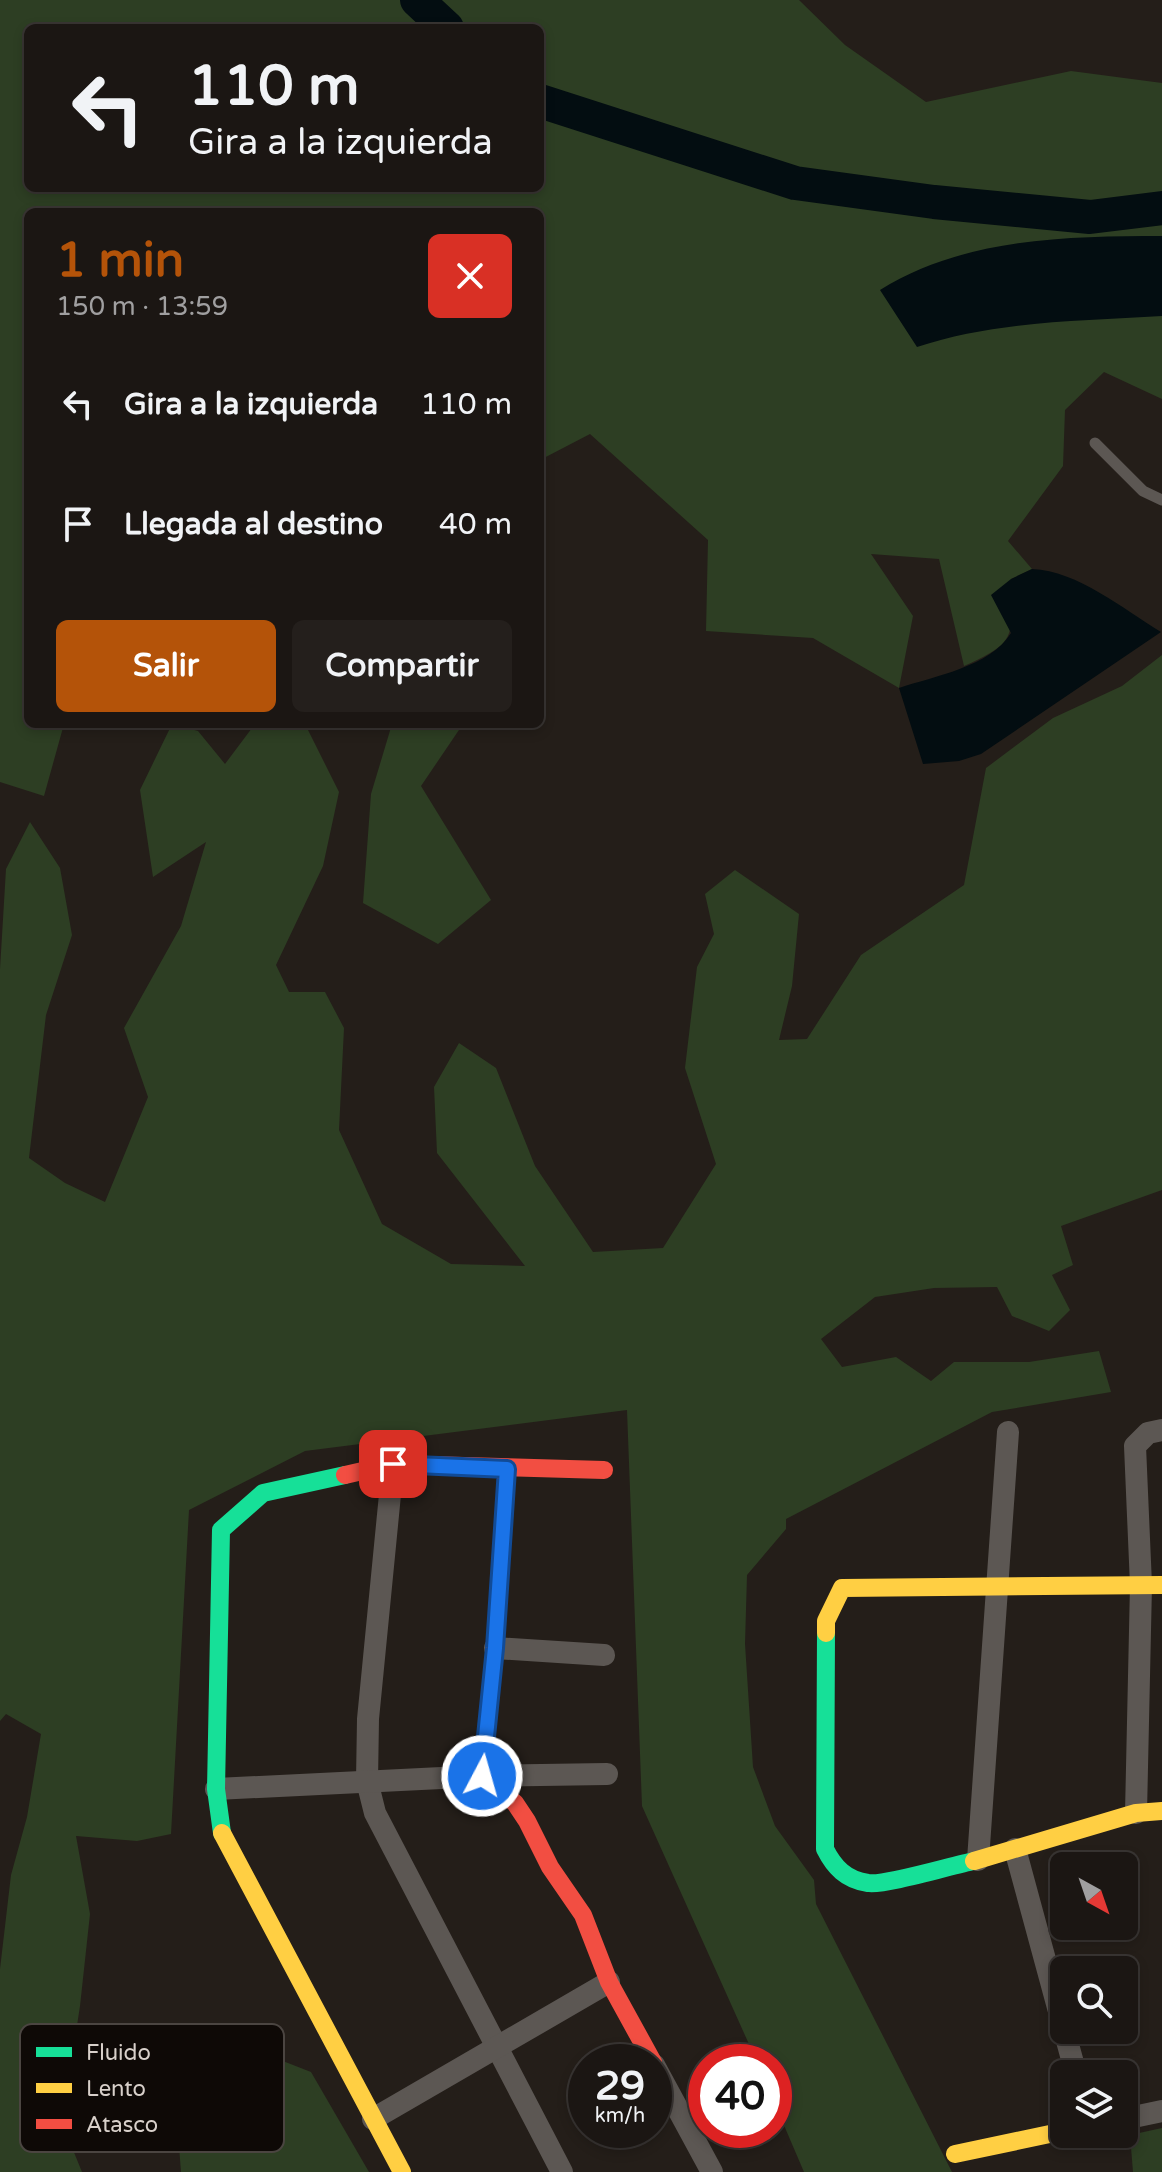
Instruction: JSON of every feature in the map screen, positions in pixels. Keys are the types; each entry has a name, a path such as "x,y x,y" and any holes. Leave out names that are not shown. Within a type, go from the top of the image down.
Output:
{"street":[{"path":"1136,1813 1152,1585 1135,1446 1148,1433 1162,1430"},
{"path":"978,1860 1008,1432"},
{"path":"393,1464 368,1719 368,1783 375,1813 562,2172"},
{"path":"402,2172 222,1832 216,1789 221,1530 263,1493 393,1464 604,1470"},
{"path":"482,1776 495,1648 507,1469"},
{"path":"1152,1585 842,1588 826,1621 825,1849 833,1865 848,1877 870,1884 978,1860 1136,1813 1161,1814"},
{"path":"495,1648 604,1655"},
{"path":"216,1789 482,1776 607,1774"},
{"path":"482,1776 515,1803 527,1821 550,1867 583,1915 609,1982 643,2044"},
{"path":"1015,1849 1072,2060"},
{"path":"373,2119 609,1982"},
{"path":"672,2098 712,2172"},
{"path":"1138,2116 1162,2111"},
{"path":"955,2154 1050,2134"}],"lane":[{"path":"1095,443 1143,491 1162,500"}],"green space":[{"path":"0,0 799,0 845,45 926,102 1071,71 1162,83 1162,399 1104,372 1065,410 1063,466 1008,541 1032,569 1011,579 1012,613 1008,634 1003,643 982,657 964,666 939,559 871,554 913,616 899,688 813,638 706,631 708,540 590,434 544,458 544,208 24,208 24,728 63,728 44,796 0,782"},
{"path":"1162,655 1162,1190 1061,1226 1073,1265 1052,1275 1070,1310 1049,1331 1012,1316 997,1287 934,1288 875,1297 821,1339 842,1367 896,1357 931,1381 954,1362 1029,1362 1099,1351 1111,1392 992,1412 786,1519 786,1529 747,1575 745,1644 753,1767 775,1826 814,1880 816,1904 952,2172 804,2172 792,2144 792,2044 749,2044 642,1806 627,1410 305,1451 189,1510 171,1834 137,1841 76,1836 90,1914 77,2024 20,2024 20,2152 74,2152 82,2172 0,2172 0,1969 11,1875 27,1817 41,1734 6,1714 0,1721 0,969 6,869 30,822 60,868 72,935 46,1015 29,1158 65,1183 105,1202 148,1097 124,1028 181,926 206,842 153,877 140,790 170,728 198,731 225,764 252,728 307,728 339,792 323,866 276,965 289,992 325,992 344,1028 339,1130 382,1224 451,1264 525,1266 437,1153 434,1087 459,1043 496,1068 535,1166 593,1252 663,1248 716,1164 685,1068 697,967 714,934 705,894 735,870 799,914 792,986 779,1040 807,1039 861,955 964,885 986,768 1053,718 1122,686"},
{"path":"391,728 460,728 421,786 491,900 438,944 363,903 371,794"},
{"path":"284,2061 311,2072 369,2172 181,2172 179,2152 284,2152"},
{"path":"1162,2128 1162,2172 1133,2172 1131,2148 1138,2148 1138,2133"}],"shaded area":[{"path":"1162,236 1162,316 1007,327 917,347 880,290 912,273 981,250 1053,239"},
{"path":"1032,569 1066,576 1083,584 1161,632 981,754 959,761 923,764 899,688 960,669 1002,645 1011,633 991,595 1011,579"}],"waterway":[{"path":"417,0 443,24"},
{"path":"544,102 795,183 934,202 1090,217 1162,208"}],"traffic: fast":[{"path":"222,1833 216,1789 221,1530 263,1493 345,1475"},
{"path":"826,1633 825,1849 829,1856 847,1876 868,1883 974,1861"}],"traffic: slow":[{"path":"826,1633 826,1621 842,1588 1162,1585"},
{"path":"974,1861 1136,1813 1162,1811"},
{"path":"222,1833 402,2172"},
{"path":"955,2154 1050,2134"}],"traffic: jam":[{"path":"345,1475 393,1464 604,1470"},
{"path":"507,1469 495,1648 482,1776 515,1803 527,1821 550,1867 583,1915 609,1982 643,2044"}],"route":[{"path":"393,1464 507,1469 495,1648 482,1776"}]}
